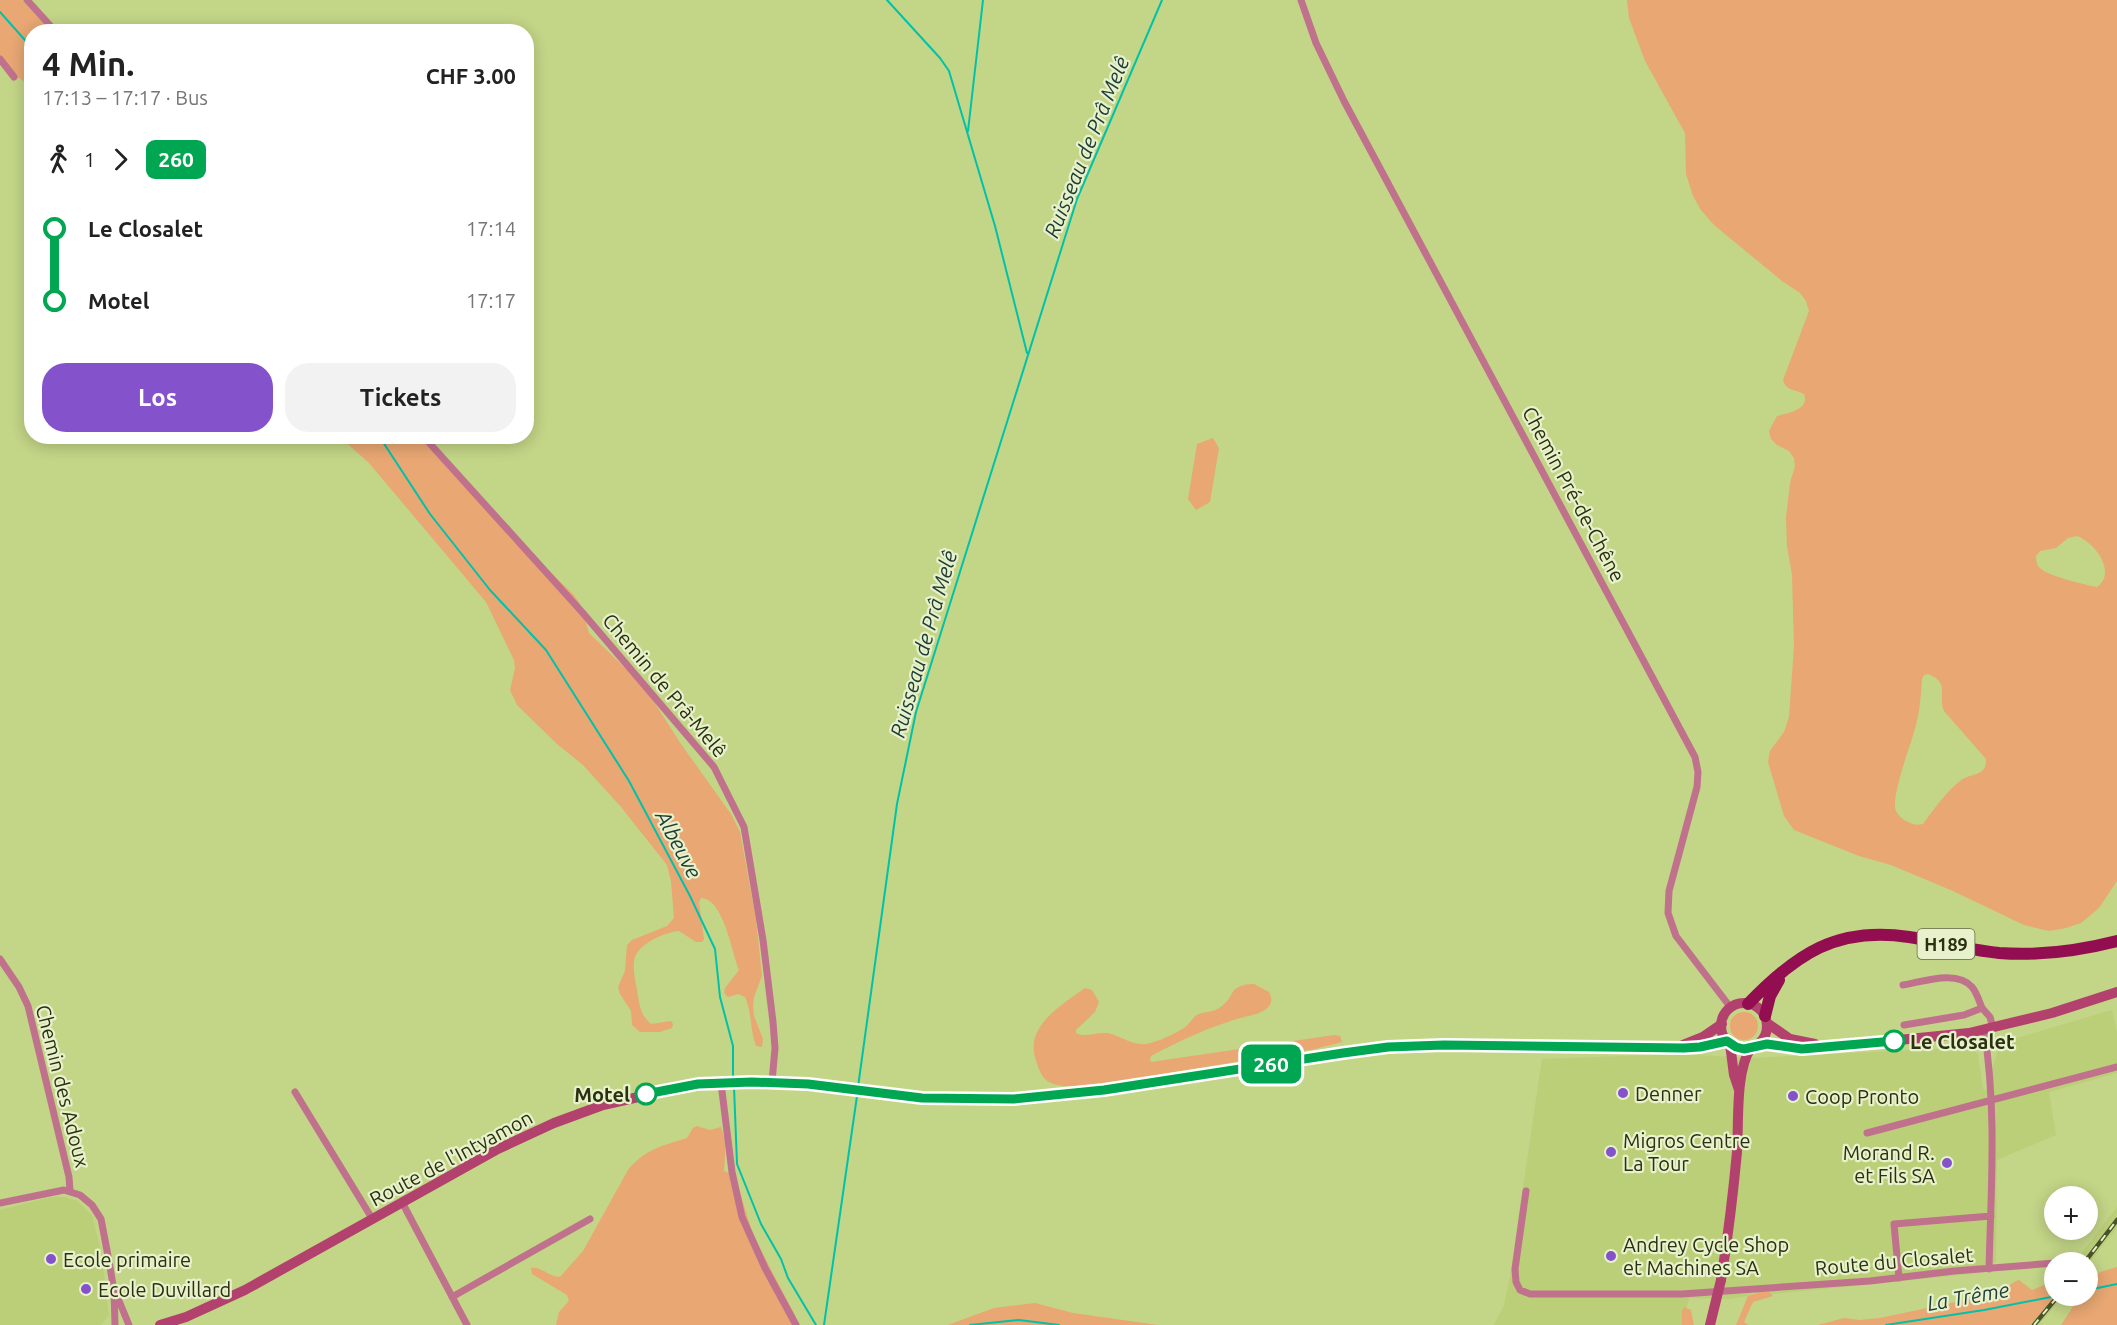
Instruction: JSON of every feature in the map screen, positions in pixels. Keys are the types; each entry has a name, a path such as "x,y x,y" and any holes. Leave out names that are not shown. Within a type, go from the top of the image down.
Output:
{"highway":[{"name":"H189","path":"1748,1004 1807,954 1827,943 1872,934 1910,937 1980,951 2017,954 2064,952 2117,941"},
{"name":"H189","path":"1766,1019 1770,996 1784,972"}],"main road":[{"path":"1729,1042 1739,1048 1767,1044 1802,1049 1912,1040 1988,1029 2052,1013 2117,992"},
{"path":"1739,1091 1729,1042 1723,1033 1722,1024 1725,1014 1731,1008 1740,1004 1748,1004 1759,1009 1766,1019 1790,1039 1827,1046"},
{"path":"1710,1325 1721,1280 1732,1205 1739,1091 1745,1062 1764,1037 1766,1019"},
{"name":"Route de l'Intyamon","path":"1672,1047 1695,1041 1722,1024"},
{"name":"Route de l'Intyamon","path":"160,1325 186,1317 245,1290 498,1149 603,1105 683,1087 772,1082 946,1099 1040,1097 1104,1090 1343,1053 1409,1046 1700,1047 1729,1042"}],"street":[{"path":"27,0 49,24"},
{"name":"Chemin Pré-de-Chêne","path":"1301,0 1316,43 1344,101 1695,757 1698,772 1697,787 1671,883 1668,914 1676,936 1731,1008"},
{"path":"0,59 14,77"},
{"name":"Chemin de Prâ-Melê","path":"430,444 582,612 714,767 744,827 763,940 775,1048 772,1082"},
{"name":"Chemin des Adoux","path":"0,959 19,987 28,1006 69,1177 70,1191"},
{"path":"1903,985 1950,978 1961,979 1972,987 1982,1008 1990,1017 1988,1029"},
{"path":"1904,1024 1964,1016 1982,1008"},
{"name":"Route du Closalet","path":"1526,1191 1515,1276 1520,1290 1530,1294 1682,1294 1989,1269 1991,1101 1988,1029"},
{"path":"1868,1133 2117,1067"},
{"path":"724,1083 732,1172 742,1217 765,1268 796,1325"},
{"path":"295,1092 373,1220"},
{"path":"0,1203 54,1191 70,1191 84,1198 98,1213 114,1291 115,1325"},
{"path":"403,1204 467,1325"},
{"path":"1899,1278 1894,1224 1991,1216"},
{"path":"452,1297 590,1219"},
{"path":"1989,1269 2044,1264"},
{"path":"114,1291 129,1325"}],"shaded area":[{"path":"0,0 22,0 44,24 24,24 24,82 0,55"},
{"path":"1627,0 2117,0 2117,881 2099,908 2081,923 2049,931 2024,925 1891,865 1859,856 1794,830 1784,816 1768,762 1770,751 1784,732 1789,717 1794,646 1792,575 1787,546 1786,518 1790,483 1795,466 1794,458 1789,451 1771,439 1769,431 1777,416 1797,410 1804,404 1804,394 1789,388 1783,380 1809,311 1800,293 1714,225 1701,210 1693,196 1686,174 1685,133 1645,61 1629,18","holes":["2077,536 2091,545 2102,559 2105,574 2103,581 2097,587 2051,574 2037,564 2036,556 2040,551 2056,548 2068,538","1928,674 1935,677 1941,685 1944,711 1986,759 1986,765 1981,771 1955,785 1923,824 1916,825 1900,817 1895,804 1917,719 1922,679"]},
{"path":"1213,438 1219,448 1210,502 1196,510 1188,499 1197,444"},
{"path":"348,444 431,444 513,541 573,594 580,604 589,633 628,671 652,699 731,814 740,832 756,919 762,976 753,1005 754,1016 763,1039 762,1047 756,1046 745,997 738,994 728,997 724,993 725,988 739,970 726,928 716,907 701,898 699,902 704,939 702,942 696,942 679,931 674,932 648,942 635,957 634,974 642,1013 651,1024 671,1021 672,1028 660,1032 640,1032 632,1025 631,1011 618,987 625,971 627,945 632,940 667,926 674,918 671,881 667,865 621,807 583,765 557,744 517,705 510,690 515,668 514,660 486,602 369,463"},
{"path":"1254,984 1269,992 1271,1001 1267,1008 1185,1039 1151,1056 1151,1062 1334,1035 1340,1036 1342,1042 1315,1049 1091,1085 1061,1086 1051,1083 1042,1076 1039,1069 1034,1046 1041,1025 1057,1008 1085,988 1092,990 1099,1002 1095,1012 1076,1030 1076,1033 1083,1035 1107,1033 1131,1042 1146,1044 1176,1033 1197,1015 1214,1011 1225,1004 1235,989"},
{"path":"2112,1010 2117,1032 2117,1073 2049,1092 2056,1135 1997,1160 1996,1261 1981,1273 1772,1294 1753,1293 1730,1299 1689,1298 1687,1307 1682,1311 1682,1325 1494,1325 1504,1305 1510,1276 1542,1059 1679,1054 1752,1058 1968,1047 1978,1054 1983,1089 1986,1090 2000,1043"},
{"path":"1744,1012 1754,1016 1758,1026 1754,1036 1744,1040 1734,1036 1730,1026 1734,1016"},
{"path":"697,1126 710,1130 721,1127 725,1143 724,1171 735,1176 753,1235 800,1325 556,1325 559,1312 569,1301 567,1295 532,1274 531,1268 560,1277 583,1251 634,1163 654,1149 687,1138"},
{"name":"Ecole primaire","path":"51,1197 65,1197 77,1201 92,1215 101,1251 109,1315 101,1325 0,1325 0,1210"},
{"path":"2117,1207 2117,1228 2098,1252 2083,1252 2092,1240 2098,1240 2098,1232"},
{"path":"2117,1267 2117,1325 2061,1325 2073,1306 2098,1306 2098,1274"},
{"path":"2019,1280 2032,1290 2044,1285 2044,1306 2047,1306 2030,1325 1818,1325 1844,1318 1859,1320 1880,1318 1994,1294"},
{"path":"1769,1292 1773,1296 1753,1302 1744,1322 1748,1325 1736,1325 1748,1296"},
{"path":"1035,1303 1073,1313 1158,1325 948,1325 994,1308"},
{"path":"2046,1306 2055,1306 2039,1325 2029,1325"},
{"path":"1684,1307 1691,1310 1694,1325 1682,1325"}],"waterway":[{"path":"887,0 949,71 995,226 1027,353"},
{"path":"968,131 983,0"},
{"name":"Ruisseau de Prâ Melê","path":"858,1087 897,804 916,712 1077,199 1162,0"},
{"name":"Albeuve","path":"0,12 24,39"},
{"name":"Albeuve","path":"384,444 430,514 490,590 546,650 629,781 690,896 715,949 720,997 733,1046 733,1078"},
{"name":"Albeuve","path":"734,1087 737,1164 761,1224 781,1259 788,1278 816,1325"},
{"name":"Ruisseau de Prâ Melê","path":"824,1325 857,1096"},
{"name":"La Trême","path":"2098,1288 2117,1284"},
{"name":"La Trême","path":"1886,1325 2044,1298"},
{"name":"La Trême","path":"970,1325 1019,1320 1059,1325"}],"railway":[{"path":"2092,1252 2117,1220"},
{"path":"2034,1325 2050,1306"}],"bus line":[{"name":"260","path":"646,1094 698,1084 752,1082 808,1084 922,1098 1014,1099 1104,1090 1388,1047 1444,1045 1684,1048 1727,1041 1732,1046 1744,1049 1758,1044 1767,1044 1808,1049 1894,1041"}],"place":[{"name":"Le Closalet","path":"1894,1041"},
{"name":"Denner","path":"1623,1093"},
{"name":"Motel","path":"646,1094"},
{"name":"Coop Pronto","path":"1793,1096"},
{"name":"Migros Centre La Tour","path":"1611,1152"},
{"name":"Morand R. et Fils SA","path":"1947,1163"},
{"name":"Andrey Cycle Shop et Machines SA","path":"1611,1256"},
{"name":"Ecole primaire","path":"51,1259"},
{"name":"Ecole Duvillard","path":"86,1289"}]}
